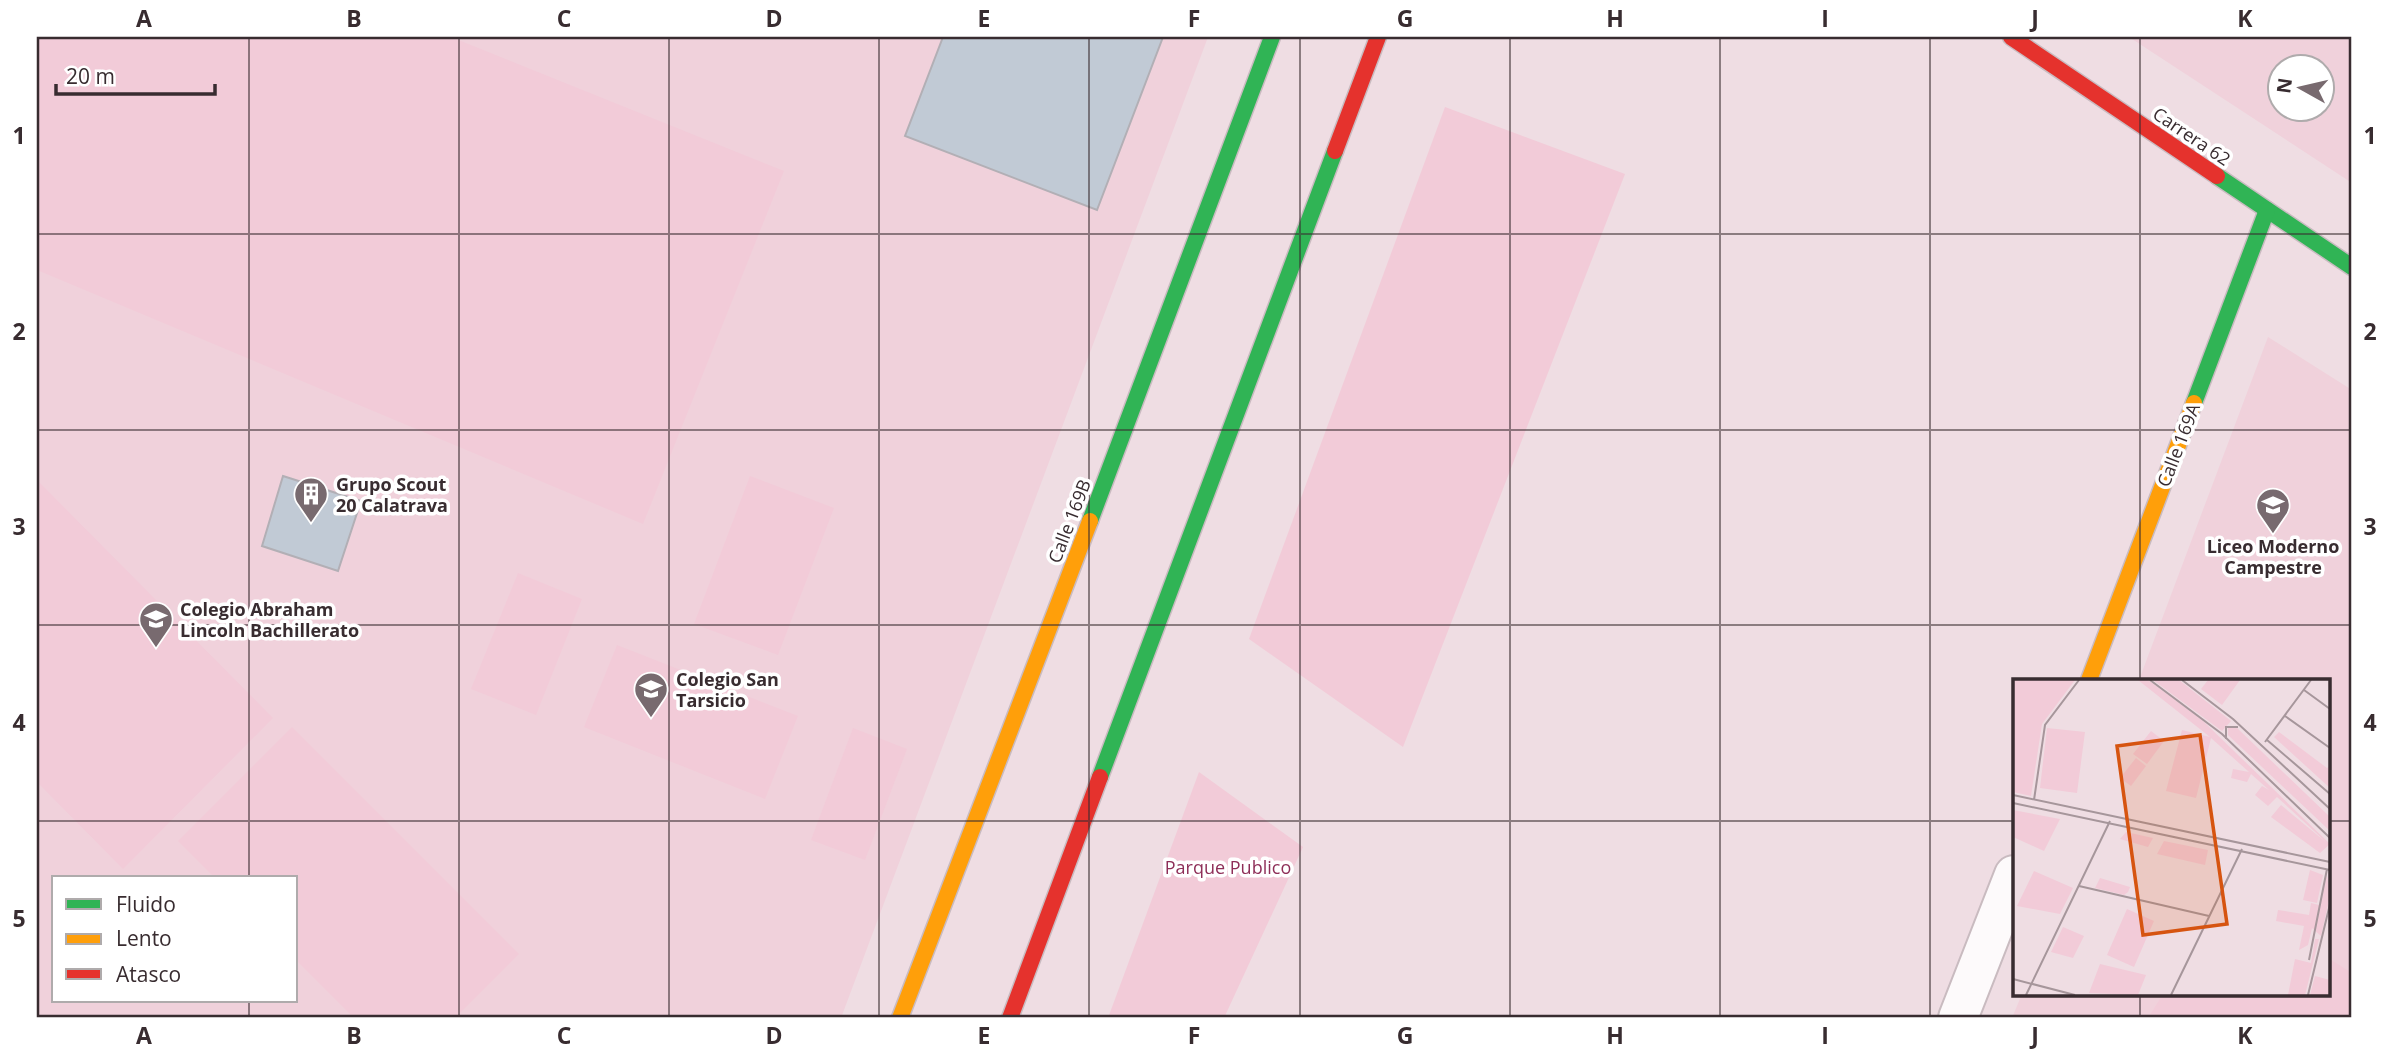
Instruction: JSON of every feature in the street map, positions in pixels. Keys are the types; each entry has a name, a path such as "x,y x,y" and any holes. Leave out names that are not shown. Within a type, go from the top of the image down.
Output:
{"main road":[{"name":"Calle 169B","path":"900,1018 1272,37"},
{"path":"1010,1018 1378,37"},
{"name":"Carrera 62","path":"2011,37 2352,267"},
{"name":"Calle 169A","path":"2090,679 2267,210"}],"street":[{"path":"1958,1018 2013,878"}],"shaded area":[{"name":"Colegio San Tarsicio","path":"37,37 1208,37 841,1018 37,1018"},
{"path":"2129,37 2352,37 2352,183"},
{"name":"Liceo Moderno Campestre","path":"2268,337 2352,390 2352,1018 2012,1018 2021,996 2330,996 2330,679 2139,679"}],"green space":[{"path":"37,37 451,37 784,171 643,524 37,270"},
{"path":"1445,107 1625,174 1403,747 1249,639"},
{"path":"750,476 834,508 778,655 694,624"},
{"path":"37,480 273,718 123,869 37,782"},
{"path":"518,573 582,599 536,715 471,689"},
{"path":"617,645 798,716 765,799 584,727"},
{"path":"292,727 519,954 455,1018 354,1018 298,962 298,876 213,876 178,841"},
{"path":"853,728 907,749 865,860 811,840"},
{"name":"Parque Publico","path":"1199,772 1303,847 1224,1018 1108,1018"},
{"path":"2330,959 2352,973 2352,1018 2148,1018 2162,996 2330,996"}],"building":[{"path":"943,37 1163,37 1097,210 905,136"},
{"name":"Grupo Scout 20 Calatrava","path":"283,476 361,501 338,571 262,546"}],"traffic: fast":[{"path":"1090,521 1272,37"},
{"path":"1100,777 1335,151"},
{"path":"2217,176 2352,267"},
{"path":"2194,403 2267,210"}],"traffic: slow":[{"path":"2089,679 2194,403"},
{"path":"900,1018 1090,521"}],"traffic: jam":[{"path":"1335,151 1378,37"},
{"path":"2011,37 2217,176"},
{"path":"1010,1018 1100,777"}],"place":[{"name":"Grupo Scout 20 Calatrava","path":"311,524"},
{"name":"Liceo Moderno Campestre","path":"2273,535"},
{"name":"Colegio Abraham Lincoln Bachillerato","path":"156,649"},
{"name":"Colegio San Tarsicio","path":"651,719"}]}
